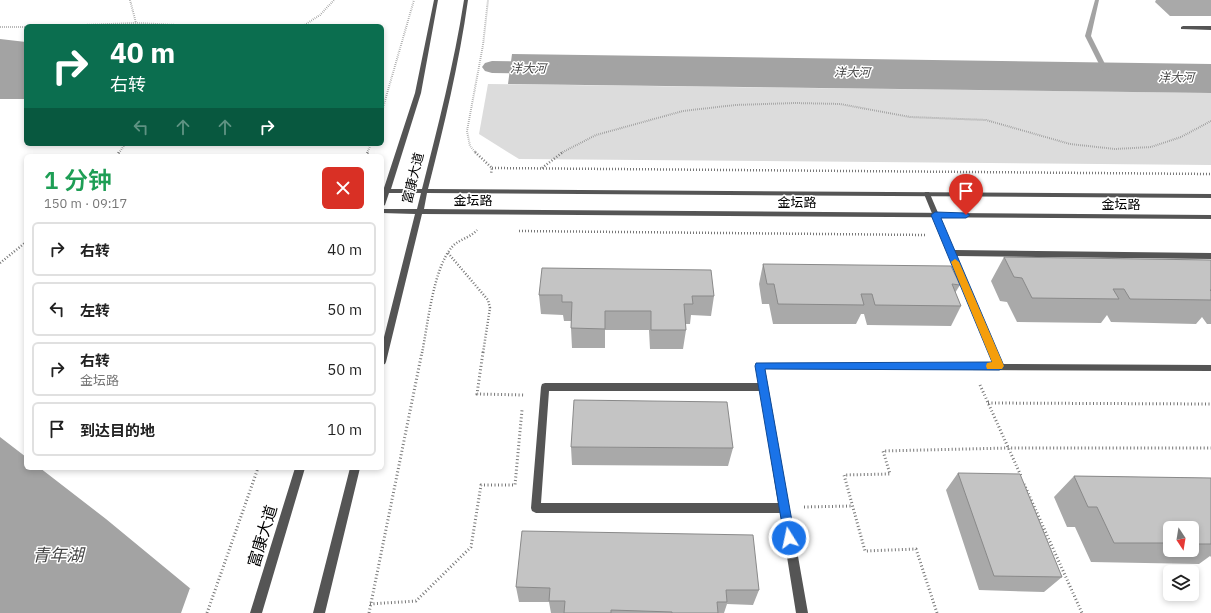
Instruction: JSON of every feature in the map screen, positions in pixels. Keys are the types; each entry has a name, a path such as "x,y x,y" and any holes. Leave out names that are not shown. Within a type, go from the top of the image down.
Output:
{"street":[{"name":"富康大道","path":"384,198 418,93 436,0"},
{"name":"富康大道","path":"384,342 425,192 447,101 466,0"},
{"path":"1183,28 1211,28"},
{"name":"金坛路","path":"386,191 1211,196"},
{"path":"927,194 999,366"},
{"name":"金坛路","path":"384,211 1211,217"},
{"path":"951,253 1211,256"},
{"path":"802,613 760,366 1211,368"},
{"path":"764,387 545,387 536,508 784,508"},
{"name":"富康大道","path":"256,613 299,470"},
{"path":"319,613 355,470"}],"path":[{"path":"130,0 136,23"},
{"path":"306,24 320,15 334,0"},
{"path":"384,104 414,0"},
{"path":"486,192 492,168 488,162 474,153 470,146 467,132 483,45 488,0"},
{"path":"110,24 156,24"},
{"path":"0,27 24,28"},
{"path":"542,168 568,148 596,135 683,111 735,105 795,103 840,104 910,117 950,117 986,120 1070,144 1115,149 1151,148 1181,137 1211,121"},
{"path":"492,168 1211,174"},
{"path":"477,231 481,212"},
{"path":"369,613 435,287 441,265 457,242 477,231 484,231"},
{"path":"516,231 944,235"},
{"path":"0,263 24,244"},
{"path":"448,253 488,300 490,308 477,394 524,394 523,401"},
{"path":"971,366 1082,613"},
{"path":"988,403 1211,404"},
{"path":"370,604 416,601 472,547 481,485 515,485 522,409"},
{"path":"937,613 916,549 866,551 844,475 890,474 883,451 1008,448 1211,448"},
{"path":"207,613 257,470"},
{"path":"784,508 853,506"}],"shaded area":[{"path":"488,84 1211,93 1211,165 519,159 479,134"}],"water":[{"path":"0,39 24,42 24,99 0,99"},
{"path":"512,54 1211,64 1211,93 508,84"},
{"name":"青年湖","path":"0,437 24,455 24,470 43,470 106,519 220,613 0,613"}],"pier":[{"path":"384,52 391,52 393,54 384,82"},
{"path":"190,588 205,598 222,613 181,613"}],"building":[{"path":"1004,257 1211,260 1211,300 1130,299 1124,289 1113,289 1119,299 1032,298 1022,278 1014,277"},
{"path":"763,264 951,266 960,285 952,284 961,306 875,305 872,294 861,294 864,305 778,304 774,284 767,284"},
{"path":"542,268 711,270 714,296 692,296 693,304 684,304 686,330 651,330 651,311 605,311 605,329 571,328 572,302 562,302 562,295 539,295"},
{"path":"574,400 727,402 733,448 571,447"},
{"path":"958,473 1020,474 1062,577 994,576"},
{"path":"1074,476 1211,478 1211,544 1199,544 1199,521 1163,521 1163,543 1114,543 1097,507 1088,507"},
{"path":"522,531 753,535 759,590 726,590 727,602 717,602 718,613 672,613 611,610 611,613 564,613 565,601 549,601 550,588 516,587"}],"waterway":[{"path":"1097,0 1088,36 1106,72"},
{"name":"洋大河","path":"492,67 550,68"}],"slow traffic":[{"path":"955,262 999,366 991,366"}],"route":[{"path":"789,538 760,366 999,366 935,215 966,215"}]}
